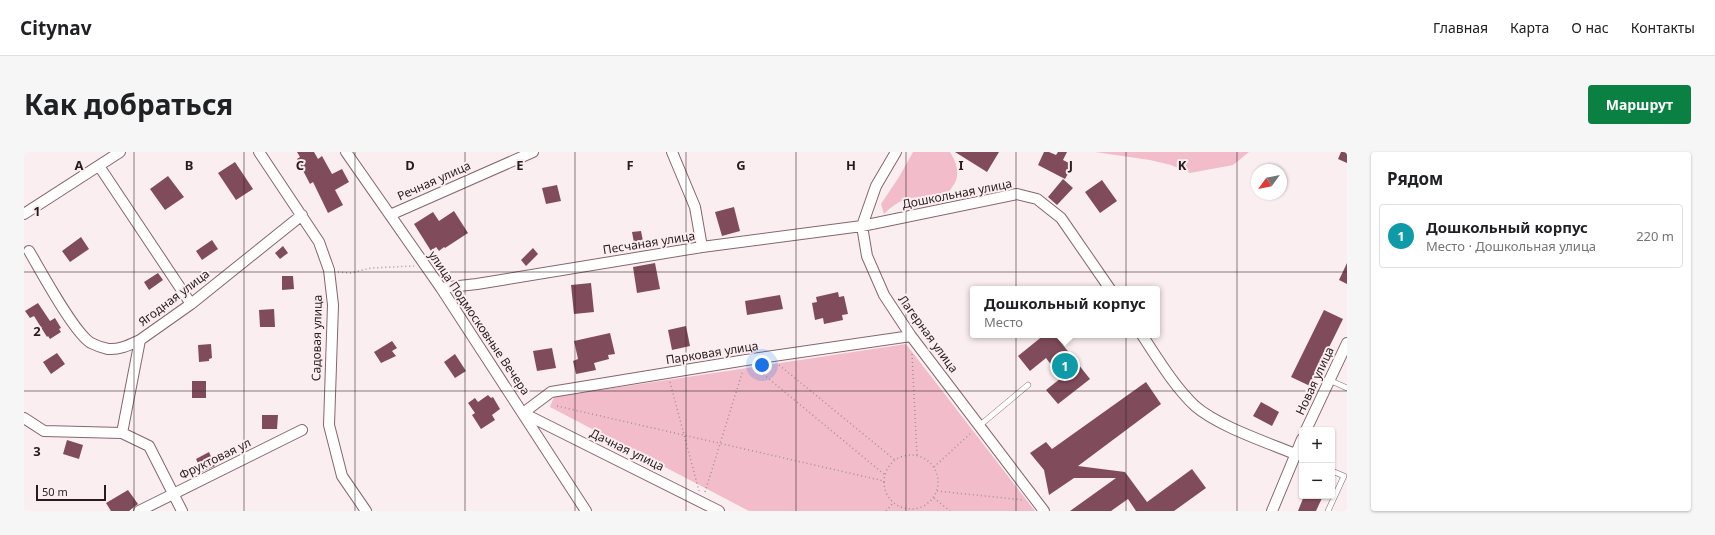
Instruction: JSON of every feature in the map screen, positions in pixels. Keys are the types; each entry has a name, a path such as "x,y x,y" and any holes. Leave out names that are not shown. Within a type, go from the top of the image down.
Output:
{"street":[{"path":"24,214 120,152"},
{"name":"Садовая улица","path":"259,152 319,242 329,270 333,305 329,425 342,476 366,511"},
{"name":"улица Подмосковные Вечера","path":"346,152 441,288 586,511"},
{"name":"Речная улица","path":"390,215 533,152"},
{"path":"672,152 695,207 702,247"},
{"name":"Лагерная улица","path":"896,152 876,186 862,226 867,256 884,295 911,336 1044,511"},
{"path":"99,166 191,304"},
{"name":"Дошкольная улица","path":"862,226 1017,194 1037,199 1061,218 1108,286"},
{"name":"Ягодная улица","path":"122,432 140,340 191,304 302,215"},
{"name":"Песчаная улица","path":"441,288 477,284 702,247 862,226"},
{"path":"29,252 80,333 90,342 107,349 124,348 140,340"},
{"name":"Парковая улица","path":"523,413 551,392 746,360 911,336"},
{"path":"1144,338 1177,386 1196,407 1220,422 1298,456 1272,511"},
{"name":"Новая улица","path":"1307,427 1347,343"},
{"name":"Дачная улица","path":"523,413 719,511"},
{"path":"24,418 44,432 122,432 149,446 182,511"},
{"name":"Фруктовая ул","path":"139,511 302,430"}],"lane":[{"path":"1329,380 1347,388"},
{"path":"979,426 1028,385"},
{"path":"1335,472 1344,476 1335,496"},
{"path":"1328,511 1333,499"}],"path":[{"path":"351,272 372,268 424,265"},
{"path":"911,336 917,456"},
{"path":"769,357 895,460"},
{"path":"701,502 746,360 885,475"},
{"path":"668,373 701,502"},
{"path":"557,406 884,480"},
{"path":"934,467 979,426"},
{"path":"906,456 917,456 926,460 934,467 937,474 937,491 933,498 919,510 910,510 901,508 893,503 886,493 884,480 889,466 895,460 906,456"},
{"path":"937,491 1036,502"},
{"path":"933,498 950,511"},
{"path":"886,511 893,503"}],"shaded area":[{"path":"913,152 950,152 954,159 957,171 955,182 948,193 942,198 910,198 897,203 884,214 881,204"},
{"path":"1095,152 1249,152 1233,165 1190,173 1171,165 1150,160"},
{"path":"906,344 1035,511 749,511 550,407 554,397"}],"building":[{"path":"297,152 314,152 318,159 322,156 332,174 342,169 349,182 335,190 343,205 328,213 313,182 310,184 297,159 300,157"},
{"path":"955,152 999,152 987,172"},
{"path":"1044,152 1049,152 1056,155 1058,152 1067,152 1063,160 1073,165 1065,179 1038,165"},
{"path":"1341,152 1347,152 1347,163 1338,159"},
{"path":"235,162 253,189 236,200 218,173"},
{"path":"168,176 184,197 165,210 150,189"},
{"path":"1063,179 1073,188 1057,205 1048,197"},
{"path":"1102,180 1117,201 1100,213 1085,192"},
{"path":"557,185 561,201 546,204 542,188"},
{"path":"734,207 740,231 722,236 715,212"},
{"path":"454,211 468,233 439,251 436,247 431,251 414,224 433,212 439,221"},
{"path":"641,231 643,241 634,243 632,232"},
{"path":"81,237 89,249 70,262 62,251"},
{"path":"212,240 218,249 202,260 196,251"},
{"path":"283,246 288,253 280,259 275,253"},
{"path":"533,248 538,254 526,266 521,260"},
{"path":"655,263 660,289 637,293 633,267"},
{"path":"1347,263 1347,284 1339,280"},
{"path":"158,273 163,280 149,290 144,282"},
{"path":"282,276 293,276 294,289 282,290"},
{"path":"591,283 594,312 574,314 571,285"},
{"path":"838,292 839,297 844,296 848,314 842,315 843,320 824,324 823,318 815,320 812,303 817,302 816,297"},
{"path":"780,295 783,309 747,315 745,301"},
{"path":"38,303 50,321 55,318 61,328 59,329 61,332 50,339 48,336 47,337 34,316 30,318 25,311"},
{"path":"274,309 275,327 260,327 259,310"},
{"path":"1324,310 1343,319 1310,386 1291,377"},
{"path":"686,326 690,346 672,350 668,330"},
{"path":"610,333 615,354 608,355 609,359 594,363 596,370 576,374 573,361 578,359 574,341"},
{"path":"1040,338 1057,338 1090,379 1058,404 1046,390 1061,378 1046,358 1030,371 1018,356"},
{"path":"392,341 397,348 392,351 396,356 381,363 374,352"},
{"path":"211,344 212,358 209,359 209,361 199,362 198,345"},
{"path":"552,348 556,368 537,371 533,351"},
{"path":"57,353 65,364 51,374 43,362"},
{"path":"455,354 466,371 455,378 444,362"},
{"path":"192,381 206,381 206,398 192,398"},
{"path":"1146,382 1161,404 1078,466 1125,472 1147,502 1192,469 1206,488 1174,511 1136,511 1128,499 1111,511 1070,511 1116,478 1074,478 1049,495 1044,470 1030,453 1046,442 1052,449"},
{"path":"488,395 491,398 493,397 500,409 492,415 495,420 481,429 472,415 475,413 468,403 475,398 478,402"},
{"path":"1261,402 1279,412 1272,426 1253,416"},
{"path":"262,415 278,415 277,429 262,429"},
{"path":"67,440 83,445 79,459 63,454"},
{"path":"209,452 215,466 202,472 196,459"},
{"path":"128,490 138,504 129,511 111,511 106,503"},
{"path":"1303,499 1322,499 1316,511 1298,511"}],"place":[{"name":"Дошкольный корпус","path":"1065,366"}]}
